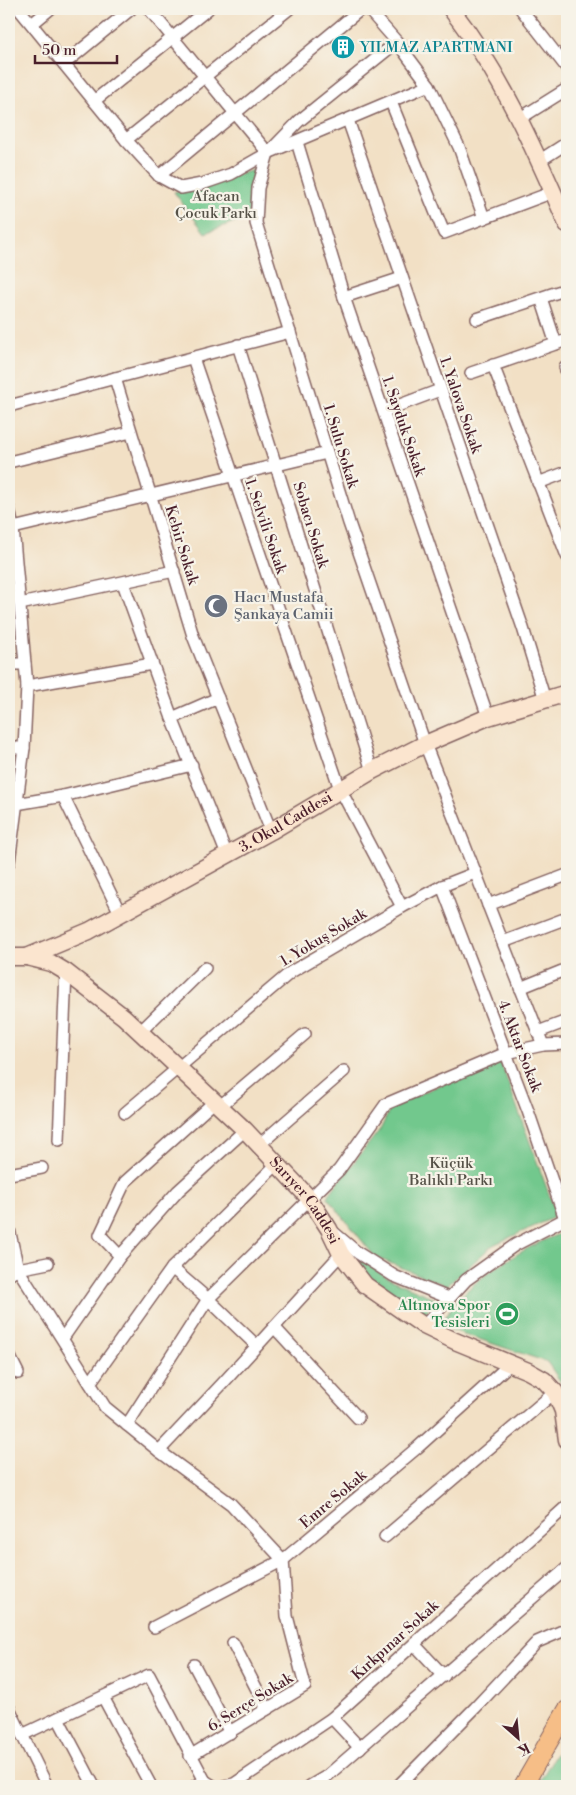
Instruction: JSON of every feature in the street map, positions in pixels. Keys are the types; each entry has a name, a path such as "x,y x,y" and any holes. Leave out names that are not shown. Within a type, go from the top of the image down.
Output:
{"main road":[{"path":"454,10 489,63 560,201 567,224"},
{"name":"3. Okul Caddesi","path":"9,957 27,957 89,931 271,831 372,771 425,744 488,717 545,700 566,698"},
{"name":"Sarıyer Caddesi","path":"27,957 51,963 66,972 124,1017 244,1130 309,1198 329,1229 341,1254 365,1285 424,1326 528,1371 544,1380 555,1392 563,1411 567,1440"},
{"path":"523,1786 566,1711"}],"street":[{"path":"20,9 126,140 159,176 181,188 202,184 231,174 268,154 429,85"},
{"path":"32,24 50,9"},
{"path":"64,64 131,9"},
{"path":"149,9 268,154"},
{"path":"94,101 208,9"},
{"path":"126,140 289,9"},
{"path":"159,176 361,9"},
{"path":"368,9 398,42 429,85 459,147 484,218"},
{"path":"521,9 567,68"},
{"path":"268,154 299,121 398,42"},
{"path":"519,120 567,89"},
{"path":"391,102 444,233 484,218 560,201"},
{"name":"1. Yalova Sokak","path":"348,120 523,628 545,700"},
{"name":"1. Sayduk Sokak","path":"297,142 344,297 488,717"},
{"path":"539,161 567,143"},
{"name":"1. Sulu Sokak","path":"268,154 258,188 256,223 350,523 425,744 543,1045"},
{"path":"344,297 402,278"},
{"path":"478,319 567,289"},
{"path":"471,373 562,342 541,298"},
{"path":"9,406 290,332"},
{"name":"Sobacı Sokak","path":"238,345 372,771"},
{"name":"1. Selvili Sokak","path":"193,358 340,789 402,907"},
{"path":"493,365 567,556"},
{"name":"Kebir Sokak","path":"115,378 193,636 271,831"},
{"path":"384,411 440,390"},
{"path":"9,462 131,432"},
{"path":"11,529 328,453"},
{"path":"538,483 567,472"},
{"path":"9,509 27,686 24,748 9,862"},
{"path":"20,604 174,571"},
{"path":"123,583 172,718 226,855"},
{"path":"9,664 25,664"},
{"path":"27,686 152,664"},
{"path":"172,718 218,698"},
{"path":"9,748 24,748"},
{"path":"16,804 63,796 192,765"},
{"path":"63,796 120,913"},
{"name":"1. Yokuş Sokak","path":"126,1112 292,972 402,907 442,886 475,873"},
{"path":"488,905 567,875"},
{"name":"4. Aktar Sokak","path":"442,886 528,1111 566,1218"},
{"path":"503,942 567,918"},
{"path":"139,1033 205,968"},
{"path":"520,988 567,969"},
{"path":"59,1140 66,972"},
{"path":"538,1032 567,1021"},
{"path":"120,1256 100,1235 125,1182 216,1105 305,1034"},
{"path":"127,1425 208,1299 339,1170 386,1104 506,1053 543,1045 567,1044"},
{"path":"259,1145 344,1071"},
{"path":"63,1338 120,1256 178,1191 244,1130"},
{"path":"90,1384 172,1268 277,1164"},
{"path":"9,1174 42,1168"},
{"path":"424,1326 466,1280 515,1245 566,1218"},
{"path":"9,1229 13,1272 63,1338 105,1407 232,1504 283,1560"},
{"path":"329,1229 358,1253 394,1276 449,1298"},
{"path":"159,1450 341,1254"},
{"path":"13,1272 48,1264"},
{"path":"172,1268 257,1346"},
{"path":"274,1327 358,1418"},
{"path":"9,1355 18,1373"},
{"name":"Emre Sokak","path":"154,1627 283,1560 417,1448 510,1364"},
{"path":"385,1537 555,1392"},
{"name":"Kırkpınar Sokak","path":"231,1786 332,1718 567,1506"},
{"name":"6. Serçe Sokak","path":"190,1756 305,1686 287,1616 283,1560"},
{"path":"311,1786 327,1776 360,1748 567,1568"},
{"path":"398,1786 476,1708 537,1642 567,1629"},
{"path":"234,1644 267,1710"},
{"path":"414,1644 444,1676"},
{"path":"194,1665 230,1732"},
{"path":"22,1735 149,1675 204,1784"},
{"path":"103,1697 150,1786"},
{"path":"10,1714 47,1786"},
{"path":"58,1718 94,1786"},
{"path":"332,1718 360,1748"}],"green space":[{"name":"Afacan Çocuk Parkı","path":"254,170 258,171 248,217 205,233 174,192"},
{"name":"Küçük Balıklı Parkı","path":"499,1058 557,1216 493,1245 447,1286 375,1257 327,1197 381,1128 391,1107"},
{"name":"Altınova Spor Tesisleri","path":"567,1231 567,1391 547,1362 452,1330 443,1322 452,1307 464,1293 490,1271 521,1252"},
{"path":"352,1254 390,1279 434,1298 424,1317 378,1285 350,1257"},
{"path":"567,1735 567,1786 537,1786"}],"place":[{"name":"YILMAZ APARTMANI","path":"343,47"},
{"name":"Hacı Mustafa Şankaya Camii","path":"216,606"},
{"name":"Altınova Spor Tesisleri","path":"507,1314"}]}
